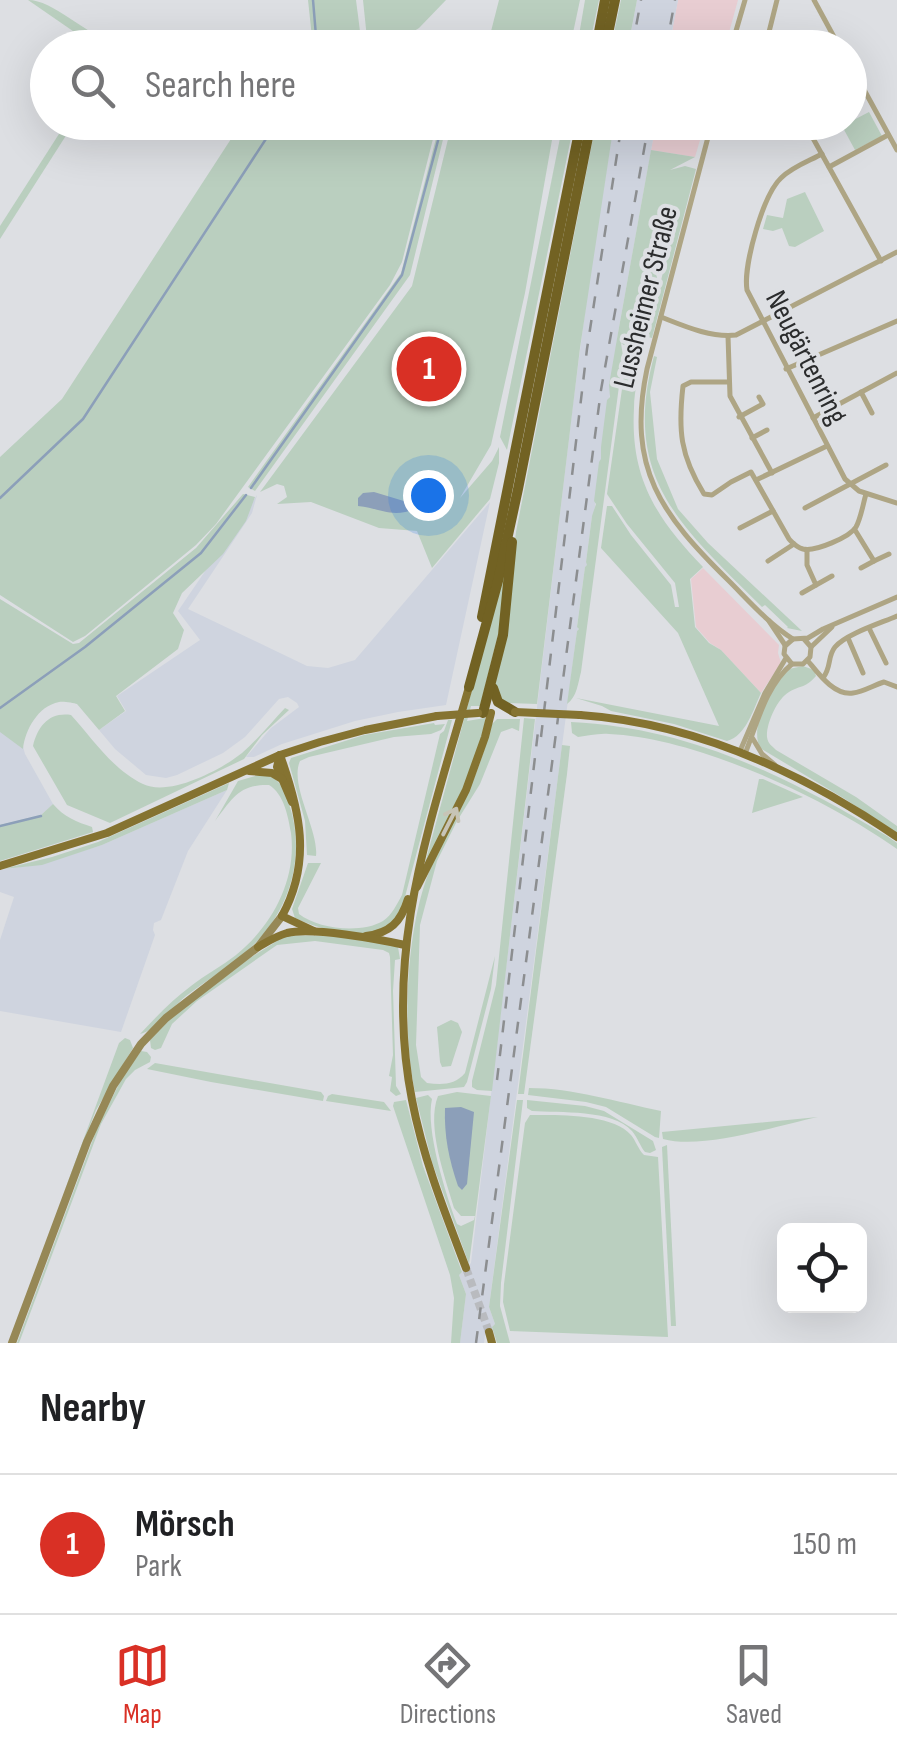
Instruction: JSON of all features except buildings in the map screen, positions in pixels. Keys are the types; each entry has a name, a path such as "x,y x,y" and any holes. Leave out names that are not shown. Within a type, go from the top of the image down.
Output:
{"highway":[{"path":"599,30 605,0"},
{"path":"609,30 615,0"},
{"path":"468,687 577,140"},
{"path":"468,687 486,630 518,489 587,140"},
{"path":"484,713 506,620 518,489"},
{"path":"494,676 494,696 516,712"}],"main road":[{"path":"466,1268 431,1172 412,1103 402,991 415,881 468,687"},
{"path":"0,866 107,833 280,755 365,730 437,716 516,712 602,716 724,746 777,767 840,800 897,838"},
{"path":"412,895 466,790 485,737 484,713"},
{"path":"280,755 277,767 297,810"},
{"path":"280,755 296,799 301,836 298,878 282,916"},
{"path":"244,771 262,770 282,779"},
{"path":"358,937 379,934 394,926 402,916 415,881"},
{"path":"282,916 288,927 298,932"},
{"path":"282,916 320,933"},
{"path":"258,947 282,934 298,932 405,945"},
{"path":"488,1332 492,1343"}],"street":[{"path":"737,30 745,0"},
{"path":"770,30 777,0"},
{"path":"814,0 830,30"},
{"path":"867,95 897,150"},
{"path":"829,167 888,134"},
{"name":"Lussheimer Straße","path":"707,140 641,405 642,442 650,478 686,538 793,639"},
{"path":"814,140 881,260"},
{"name":"Neugärtenring","path":"822,154 785,174 769,195 749,261 749,298 851,485 897,503"},
{"path":"660,321 728,336 744,332 897,252"},
{"path":"786,369 897,320"},
{"path":"728,336 730,396 772,473"},
{"path":"813,418 897,374"},
{"path":"728,382 684,384 682,390 684,454 702,491 709,496 751,472 794,544 807,550 855,530 866,494"},
{"path":"860,392 872,413"},
{"path":"740,417 763,404 759,397"},
{"path":"752,438 767,430"},
{"path":"756,480 827,446"},
{"path":"805,508 886,465"},
{"path":"740,528 774,511"},
{"path":"855,530 874,561"},
{"path":"768,561 794,544"},
{"path":"807,550 816,585"},
{"path":"861,568 889,554"},
{"path":"802,593 832,576"},
{"path":"724,746 749,736 764,693 786,658 785,646 793,639 804,640 897,597"},
{"name":"Lussheimer Straße","path":"768,619 785,646"},
{"path":"823,678 831,667 832,651 848,638 896,619"},
{"path":"834,625 810,647 808,661 823,678 847,693 884,682 897,687"},
{"path":"870,628 886,663"},
{"path":"848,638 863,673"},
{"path":"804,640 810,647"},
{"path":"786,658 792,664 808,661"},
{"path":"742,752 775,683 792,664"},
{"path":"749,736 777,767"},
{"path":"12,1343 78,1166 113,1086 170,1013 258,947 282,916"}],"shaded area":[{"path":"637,0 678,0 672,30 631,30"},
{"path":"678,0 738,0 730,30 672,30"},
{"path":"611,140 653,140 618,333 577,626 489,1307 495,1324 485,1335 484,1343 460,1343 466,1294 459,1275 471,1263 592,259"},
{"path":"653,140 700,140 695,157 651,150"},
{"path":"257,495 252,513 188,609 307,666 328,668 355,660 490,502 446,705 355,721 246,757 271,728 299,707 288,697 279,699 245,737 223,753 177,775 146,775 99,730 126,711 117,696 200,640 178,611"},
{"path":"703,568 779,645 781,663 761,693 696,627 691,579"},
{"path":"0,724 22,743 53,804 41,815 0,825"},
{"path":"227,790 188,851 161,920 154,923 155,935 121,1032 0,1011 0,940 14,897 0,892 0,870 41,864 102,845"}],"green space":[{"path":"28,0 58,11 88,30 71,30"},
{"path":"308,0 356,0 360,30 311,30"},
{"path":"363,0 446,0 416,30 366,30"},
{"path":"499,0 580,0 574,30 491,30"},
{"path":"585,0 599,0 593,30 580,30"},
{"path":"621,0 637,0 631,30 615,30"},
{"path":"867,113 882,136 855,150 850,140 867,140"},
{"path":"55,140 63,140 0,239 0,226"},
{"path":"230,140 433,140 402,262 390,285 216,524 196,545 73,642 0,595 0,457 62,399"},
{"path":"436,140 443,140 410,275 255,491 248,487 401,273"},
{"path":"448,140 552,140 525,293 491,445 460,498 499,447 490,499 432,568 417,531 379,528 311,502 277,504 287,497 284,486 277,484 260,492 412,286"},
{"path":"560,140 571,140 507,450 500,437"},
{"path":"593,140 611,140 580,348 537,704 504,703 495,688 516,532"},
{"path":"651,150 695,157 670,170 685,166 696,169 652,338 648,337 663,272 652,270 658,281 644,339 633,347 621,343 623,356 581,672 575,694 567,704 609,385"},
{"path":"805,192 824,231 795,247 789,246 782,228 763,229 767,215 783,218 787,199"},
{"path":"627,354 640,354 634,433 642,477 672,532 703,567 690,579 695,627 761,693 744,728 727,741 576,698 719,726 678,633 601,548 607,506 612,506 671,585 675,607 679,607 675,583 607,494"},
{"path":"654,356 657,357 650,392 657,459 678,509 708,543 802,631 787,628 765,605 762,607 684,525 666,498 653,468 646,436 646,399"},
{"path":"243,494 255,497 246,521 223,554 182,593 173,613 184,630 178,649 116,696 125,711 99,730 77,704 52,704 34,720 23,749 0,732 0,599 73,644 79,643 196,548"},
{"path":"507,547 505,607 480,706 471,706 467,721 485,718 485,727 464,788 424,867 488,631"},
{"path":"803,666 814,670 816,676 780,700 768,725 769,743 856,797 897,826 897,833 760,748 758,728 769,696 789,669"},
{"path":"285,708 289,710 244,759 110,823 67,805 33,746 46,722 56,716 71,715 122,771 143,784 166,787 194,780 233,760"},
{"path":"524,718 535,719 492,1091 477,1090 472,1081 496,985"},
{"path":"497,719 520,719 519,731 512,728 501,732 480,784 437,861 420,925 416,1045 421,1077 427,1083 448,1083 465,1073 495,956 491,989 464,1087 415,1092 407,1014 410,957 419,903 430,869 466,797 491,725"},
{"path":"448,720 452,720 402,908 394,921 378,931 355,934 328,930 295,918 292,909 308,863 321,863 298,908 299,914 307,919 328,926 363,928 392,913 402,895 440,734"},
{"path":"571,722 657,734 736,759 849,814 897,843 897,849 834,810 759,774 681,746 644,738 605,734 578,737 572,733"},
{"path":"445,724 431,734 394,737 300,761 298,782 316,845 316,856 307,855 305,821 289,763 291,758 364,735"},
{"path":"562,745 570,746 567,774 524,1094 518,1094"},
{"path":"259,775 279,783 294,824 295,864 284,902 248,950 140,1034 184,991 249,943 279,901 292,851 288,820 278,794 269,785 243,790 215,821 238,781"},
{"path":"759,779 763,779 803,797 752,813"},
{"path":"229,783 227,790 102,845 42,865 3,869 98,842"},
{"path":"53,804 71,819 92,827 93,832 0,861 0,825 41,815"},
{"path":"285,936 342,937 398,947 400,959 395,960 393,991 396,1086 401,1094 396,1096 390,1091 390,957 383,950 315,941 277,945 197,1001 172,1024 161,1048 151,1048 150,1040 171,1017"},
{"path":"451,1020 458,1023 462,1032 451,1066 442,1067 437,1027"},
{"path":"125,1038 133,1048 96,1110 63,1195 119,1043"},
{"path":"141,1051 147,1052 150,1062 126,1079 101,1124 17,1343 98,1126 122,1078"},
{"path":"155,1063 321,1092 323,1101 147,1069"},
{"path":"529,1088 578,1093 661,1111 659,1138 606,1107 528,1095"},
{"path":"457,1092 491,1096 469,1264 432,1162 416,1098 428,1095 432,1099 431,1127 438,1162 457,1224 461,1226 475,1216 461,1216 454,1208 434,1122 438,1096"},
{"path":"332,1094 384,1102 391,1111 326,1101"},
{"path":"406,1100 423,1166 462,1272 459,1275 466,1294 460,1343 451,1343 454,1298 450,1275 393,1106 394,1102"},
{"path":"517,1100 523,1100 500,1306 510,1343 497,1343 489,1307"},
{"path":"527,1100 604,1111 653,1141 656,1150 645,1152 632,1131 612,1119 532,1111 527,1108"},
{"path":"530,1115 583,1117 611,1123 631,1135 644,1155 658,1157 668,1337 510,1331 503,1302 504,1284 525,1123"},
{"path":"818,1117 740,1136 698,1141 663,1139 662,1132"},
{"path":"667,1145 676,1326 671,1326 662,1147"}],"water":[{"path":"374,492 417,505 416,509 393,513 358,506 363,493"},
{"path":"461,1107 474,1112 467,1184 462,1190 450,1157 445,1118 445,1108"}],"waterway":[{"path":"313,0 316,30"},
{"path":"0,498 83,419 265,140"},
{"path":"251,488 402,275 438,140"},
{"path":"0,708 85,647 201,553 246,495"},
{"path":"0,826 41,816"}],"tunnel":[{"path":"466,1268 489,1332"}],"railway":[{"path":"635,30 641,0"},
{"path":"669,30 675,0"},
{"path":"541,737 587,349 619,140"},
{"path":"476,1343 601,390 646,140"},
{"path":"497,1080 539,723"}],"place":[{"name":"Mörsch","path":"429,369"}]}
